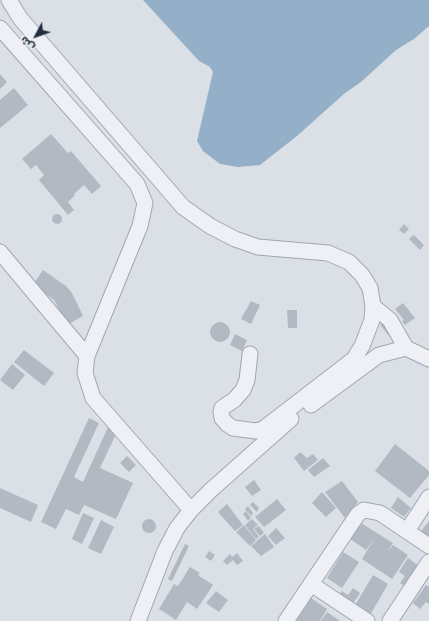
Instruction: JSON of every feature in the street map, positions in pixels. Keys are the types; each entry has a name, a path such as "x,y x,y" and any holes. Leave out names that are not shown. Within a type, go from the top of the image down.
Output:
{"street":[{"path":"9,0 20,18 183,207 210,226 235,239 258,247 328,253 349,262 362,274 370,288 373,306 372,320 362,346 354,359 263,429 256,431 233,428 222,418 221,412 222,408 234,400 243,390 247,380 250,354"},
{"path":"0,28 137,184 145,203 140,226 87,356 85,373 93,398 191,510"},
{"path":"0,252 87,356"},
{"path":"373,306 390,320 406,348 429,359"},
{"path":"138,621 165,551 177,528 191,510 289,421 379,355 406,348"},
{"path":"407,531 429,497"},
{"path":"286,621 358,514 364,510 372,510 380,513 429,546"},
{"path":"390,621 429,562"},
{"path":"311,584 367,621"}],"water":[{"path":"143,0 429,0 429,26 414,39 396,50 361,82 345,93 297,136 260,165 238,167 220,164 203,151 197,141 213,72 210,67 199,61"}],"building":[{"path":"0,74 7,82 0,89"},
{"path":"14,88 28,105 0,128 0,100"},
{"path":"51,134 68,153 71,151 101,186 92,194 84,185 68,202 74,210 68,215 39,180 44,175 36,165 31,169 22,159"},
{"path":"55,214 59,214 61,215 61,223 55,224 52,221 52,217"},
{"path":"404,224 409,229 404,234 399,230"},
{"path":"414,235 424,245 420,250 409,239"},
{"path":"43,270 66,286 72,293 83,316 67,325 54,300 33,285"},
{"path":"251,301 260,305 251,324 241,319"},
{"path":"403,303 415,318 405,325 402,321 404,320 395,309"},
{"path":"287,310 297,310 297,328 288,328"},
{"path":"386,321 395,333 390,337 380,325"},
{"path":"220,322 227,325 230,332 227,339 220,342 213,339 210,332 213,325"},
{"path":"235,334 247,340 242,351 230,345"},
{"path":"24,350 54,373 44,386 14,362"},
{"path":"12,364 25,375 13,390 0,380"},
{"path":"89,418 99,423 74,477 83,482 108,427 115,436 100,468 133,483 116,519 84,505 79,515 66,509 56,529 41,522"},
{"path":"395,444 429,471 429,475 410,498 375,471"},
{"path":"300,452 307,458 313,454 318,460 304,471 294,458"},
{"path":"127,456 136,465 129,472 120,463"},
{"path":"323,458 330,466 314,477 308,470"},
{"path":"254,480 261,490 252,496 245,487"},
{"path":"342,481 358,502 345,518 325,492"},
{"path":"0,488 38,505 31,522 0,508"},
{"path":"322,492 336,508 326,517 312,503"},
{"path":"398,497 411,508 404,517 391,508"},
{"path":"277,499 286,510 264,527 255,517"},
{"path":"253,502 259,508 257,512 250,505"},
{"path":"227,504 243,525 235,531 218,512"},
{"path":"248,506 253,513 251,516 245,509"},
{"path":"246,511 251,518 248,521 243,514"},
{"path":"83,513 94,518 82,544 72,539"},
{"path":"149,519 154,521 156,526 154,531 149,533 144,531 142,526 144,521"},
{"path":"252,519 258,525 253,529 259,537 256,539 245,525"},
{"path":"101,520 114,527 101,554 88,548"},
{"path":"429,521 429,536 421,531"},
{"path":"361,523 393,543 388,551 393,545 408,555 392,579 362,559 375,537 366,550 350,539"},
{"path":"244,525 256,540 250,546 236,532"},
{"path":"259,526 264,533 260,536 254,529"},
{"path":"276,528 285,538 276,545 268,536"},
{"path":"265,534 274,547 261,556 251,546"},
{"path":"185,544 189,546 172,581 168,579"},
{"path":"209,551 215,555 211,561 205,557"},
{"path":"343,552 359,562 342,588 327,578"},
{"path":"237,553 243,561 237,565 233,560 227,565 223,561 230,554 232,557"},
{"path":"408,558 422,568 408,589 400,583 405,576 399,572"},
{"path":"190,567 200,573 198,575 213,585 197,609 187,602 176,620 159,609 174,584 178,586"},
{"path":"373,575 388,584 369,617 354,607"},
{"path":"426,585 429,587 429,604 426,602 420,609 413,603"},
{"path":"353,588 360,593 350,608 336,598 342,591 348,595"},
{"path":"216,591 228,600 219,612 206,603"},
{"path":"311,598 327,609 320,621 296,621"},
{"path":"327,612 340,621 321,621"}]}
